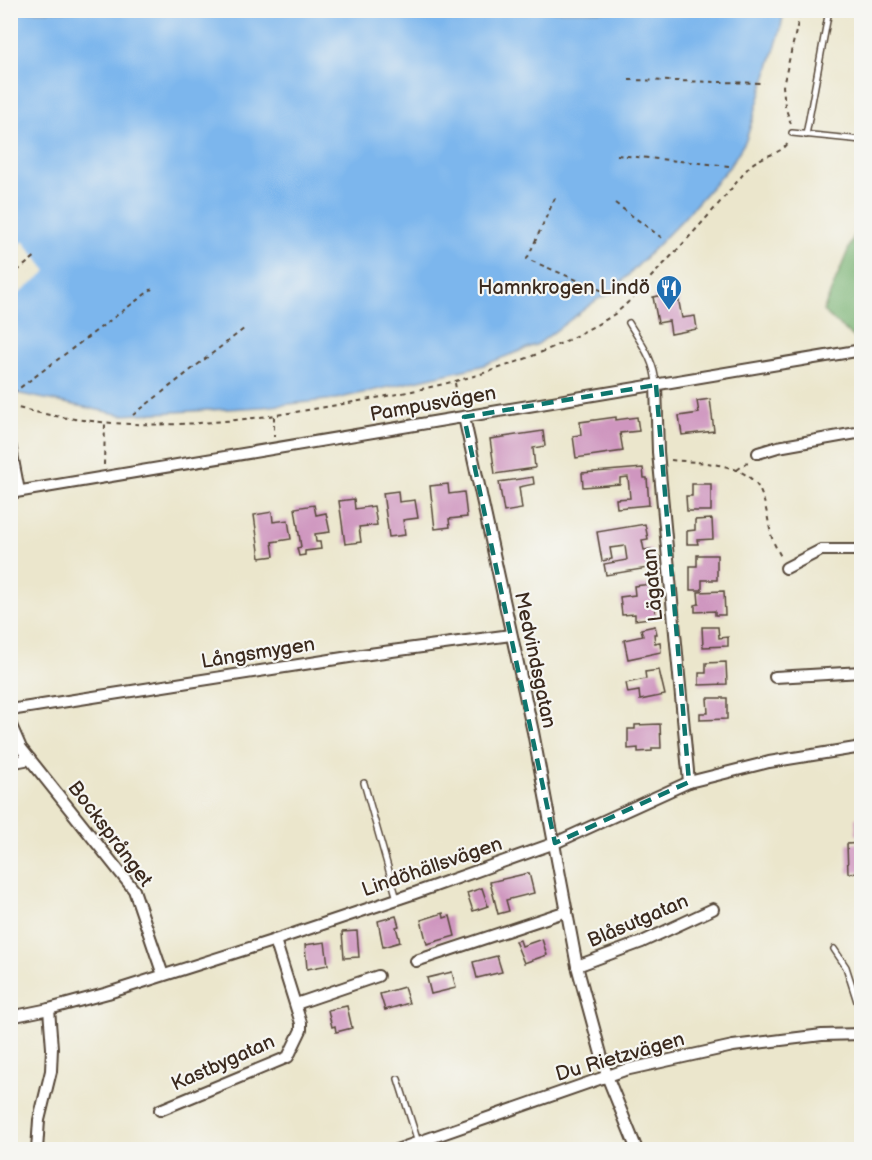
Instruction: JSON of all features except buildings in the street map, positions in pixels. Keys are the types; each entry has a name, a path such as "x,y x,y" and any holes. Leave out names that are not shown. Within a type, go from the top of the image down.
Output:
{"street":[{"name":"Pampusvägen","path":"15,492 861,350"},
{"name":"Lägatan","path":"656,385 659,459 689,782"},
{"name":"Medvindsgatan","path":"464,417 555,843 577,966 607,1076 637,1149"},
{"path":"758,453 778,447 861,432"},
{"path":"10,444 15,492"},
{"path":"786,568 821,550 861,550"},
{"name":"Långsmygen","path":"10,710 511,634"},
{"path":"775,677 861,672"},
{"name":"Bocksprånget","path":"10,723 21,748 134,890 163,975"},
{"name":"Lindöhällsvägen","path":"10,1017 49,1010 108,993 396,899 555,843 689,782 769,762 861,747"},
{"path":"10,763 30,759"},
{"name":"Blåsutgatan","path":"577,966 642,942 713,909"},
{"path":"416,961 567,911"},
{"name":"Kastbygatan","path":"160,1110 288,1057 301,1030 301,1023 275,940"},
{"path":"296,1004 378,976"},
{"path":"37,1149 39,1120 51,1071 49,1010"},
{"name":"Du Rietzvägen","path":"396,1149 607,1076 733,1046 822,1035 861,1034"}],"lane":[{"path":"806,135 830,10"},
{"path":"792,133 861,140"},
{"path":"629,323 648,353 655,373 656,385"},
{"path":"364,783 396,899"},
{"path":"834,949 846,968 861,1017"},
{"path":"398,1079 417,1142"}],"path":[{"path":"10,406 105,423 171,425 234,422 398,394 492,372 552,349 611,317 665,262 752,164 785,147 792,133 784,106 783,86 801,10"},
{"path":"629,80 764,82"},
{"path":"617,155 730,166"},
{"path":"555,198 527,259 610,294"},
{"path":"615,203 662,238"},
{"path":"10,277 37,255"},
{"path":"13,393 152,289"},
{"path":"133,415 244,328"},
{"path":"454,381 464,417"},
{"path":"274,416 274,449"},
{"path":"104,477 105,423"},
{"path":"737,470 758,453"},
{"path":"659,459 718,465 737,470 757,484 762,494 772,540 786,568"}],"highlighted area":[{"path":"656,385 689,782 555,843 464,417"}],"green space":[{"path":"861,230 862,340 858,341 823,311 856,231"}],"water":[{"path":"11,11 784,11 780,32 746,140 730,166 682,220 610,294 598,299 538,344 481,366 336,399 262,407 122,415 11,392"}],"pier":[{"path":"23,241 47,271 11,300 11,252"}],"place":[{"name":"Hamnkrogen Lindö","path":"669,311"}]}
